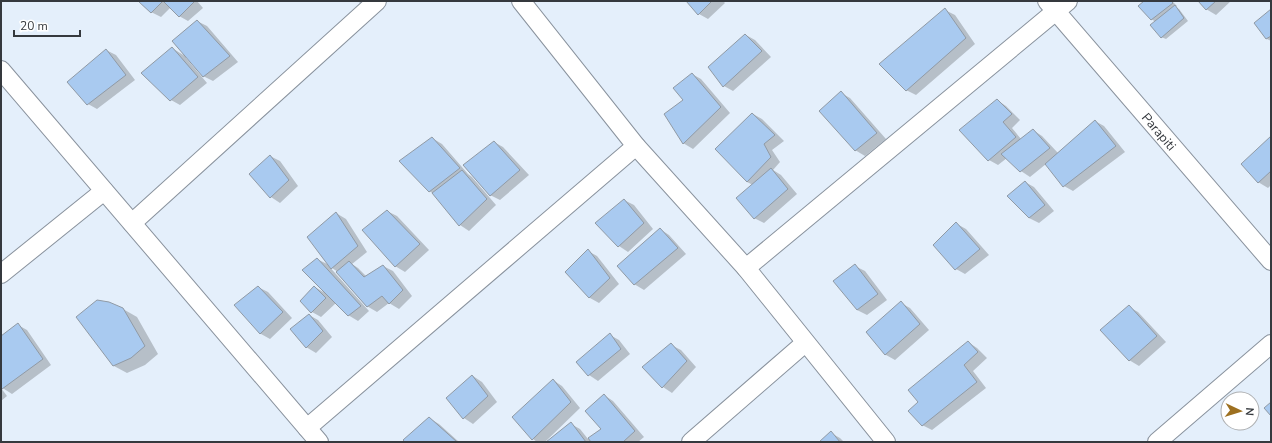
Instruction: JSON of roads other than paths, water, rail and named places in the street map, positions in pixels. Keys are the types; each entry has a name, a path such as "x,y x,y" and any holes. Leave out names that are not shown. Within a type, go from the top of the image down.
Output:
{"street":[{"path":"132,223 377,1"},
{"path":"521,1 636,146 746,268 886,442"},
{"path":"746,268 1057,4"},
{"name":"Parapiti","path":"1057,4 1271,261"},
{"path":"1,70 319,442"},
{"path":"307,428 636,146"},
{"path":"1,274 104,191"},
{"path":"690,442 805,343"},
{"path":"1157,442 1271,344"}]}
